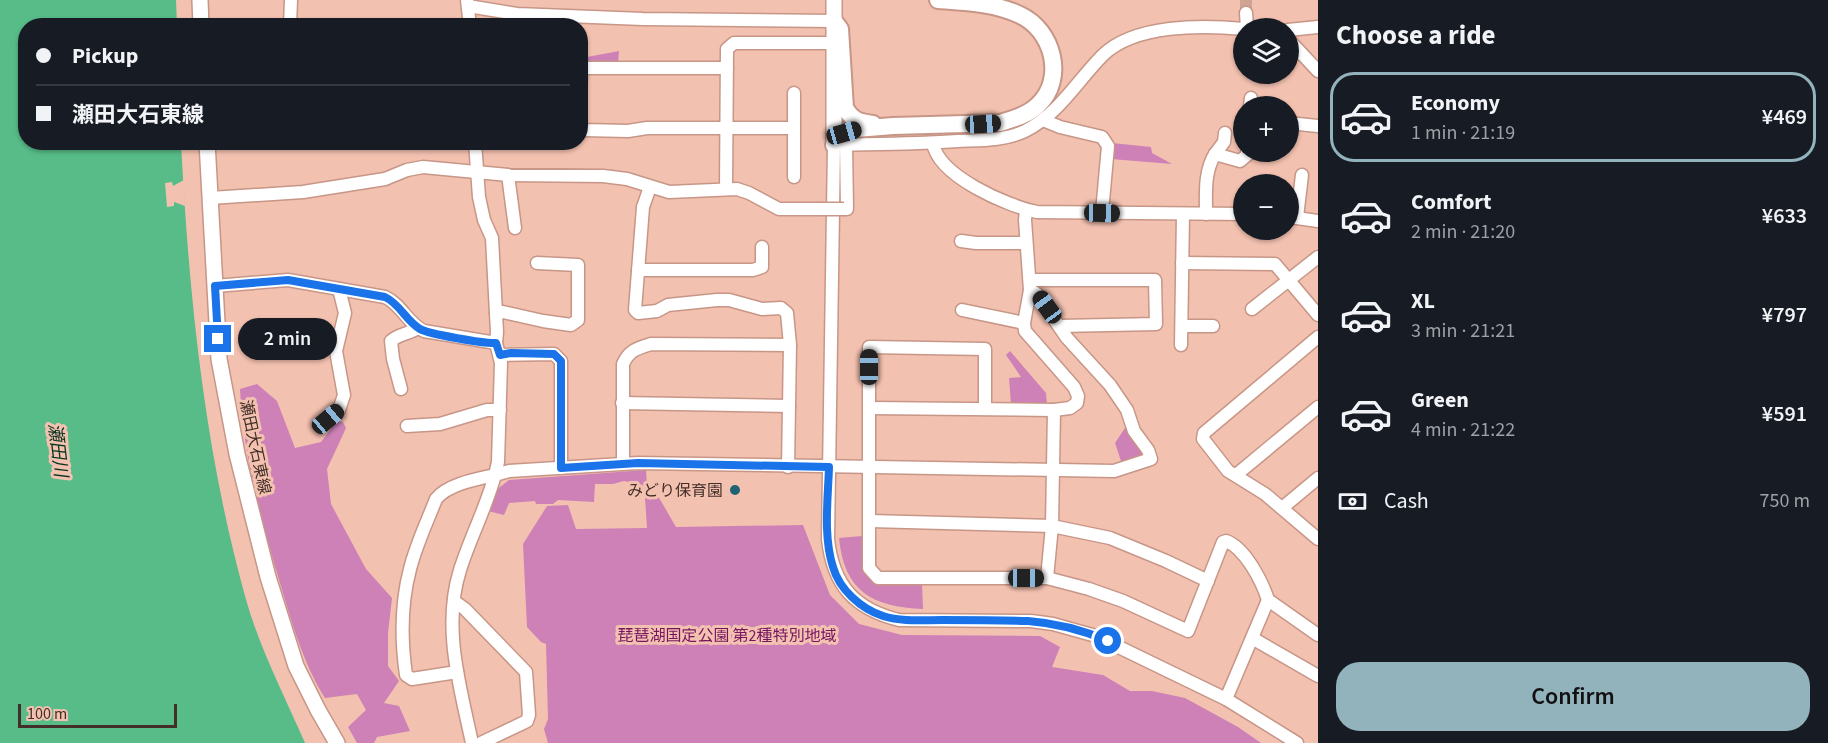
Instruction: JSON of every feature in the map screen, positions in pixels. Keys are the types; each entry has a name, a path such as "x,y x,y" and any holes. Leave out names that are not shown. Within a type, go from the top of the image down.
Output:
{"highway":[{"path":"840,145 844,133 856,129 1000,123 1013,120 1039,105 1051,85 1053,75 1052,54 1048,42 1036,26 1021,15 1000,8 968,2 938,0"},
{"path":"834,21 840,30 845,108 851,118 857,122 893,126"}],"main road":[{"path":"200,0 201,18"},
{"path":"834,0 840,145"},
{"name":"瀬田大石東線","path":"207,150 219,359 237,454 266,566 296,666 337,743"}],"street":[{"path":"290,18 291,0"},
{"path":"469,18 468,3 517,14 643,19 834,21"},
{"path":"1246,13 1246,18"},
{"path":"801,21 801,43"},
{"path":"1299,29 1318,27"},
{"path":"840,145 999,139 1024,131 1043,120 1077,86 1104,54 1122,42 1144,33 1170,28 1233,29"},
{"path":"726,189 727,49 734,43 834,43"},
{"path":"1299,58 1318,71"},
{"path":"588,68 727,68"},
{"path":"794,93 794,177"},
{"path":"1043,120 1060,128 1102,137 1108,146 1102,213"},
{"path":"1299,124 1318,126"},
{"path":"588,130 794,128"},
{"path":"1206,214 1206,181 1210,162 1224,142 1224,133"},
{"path":"933,143 934,150 947,167 970,185 987,195 1026,210 1036,212 1233,214"},
{"path":"210,198 315,190 385,180 413,168 508,175 603,176 627,179 669,192 737,189 779,209 847,209 840,145"},
{"path":"840,145 828,539 833,570 840,582 863,606 881,615 899,620 1031,621 1074,629 1112,642 1226,699 1298,743"},
{"path":"472,743 457,672 452,631 454,601 460,569 498,462 501,363 498,349 492,238 484,220 479,197 475,150"},
{"path":"1215,154 1233,159"},
{"path":"508,175 515,228"},
{"path":"1299,189 1302,175"},
{"path":"650,187 643,207 635,310 638,313 657,311 668,305 729,300 762,309 781,308 787,313 790,345 788,467"},
{"path":"870,408 1054,410 1070,408 1077,403 1078,396 1074,387 1025,332 1024,323 1030,285 1026,210"},
{"path":"1181,345 1183,214"},
{"path":"1299,218 1318,221"},
{"path":"961,241 1026,243"},
{"path":"638,270 753,270 762,267 762,247"},
{"path":"1252,309 1318,257"},
{"path":"496,312 572,325 578,320 578,265 537,263"},
{"path":"1182,263 1275,264 1318,315"},
{"path":"215,286 288,280 390,299 418,328 511,353 554,354 561,361 561,468"},
{"path":"1030,285 1155,280 1156,324 1060,326"},
{"path":"457,672 412,679 406,675 403,634 410,568 436,499 440,494 495,475 509,471 622,464 1114,471 1151,459 1148,450 1134,431 1127,410 1110,385 1067,338 1030,285"},
{"path":"318,425 339,410 344,395 336,351 345,313 339,289"},
{"path":"962,310 1024,323"},
{"path":"1182,326 1213,326"},
{"path":"400,389 390,341 395,336 409,334 418,328"},
{"path":"1318,337 1204,433 1203,439 1228,471 1266,494 1318,539"},
{"path":"622,464 623,364 627,355 651,344 790,345"},
{"path":"986,409 986,349 869,347 869,568 878,578 1047,578 1123,601 1188,631 1223,542 1226,541 1237,547 1252,566 1263,585 1268,600 1318,635"},
{"path":"622,403 789,406"},
{"path":"1236,475 1318,407"},
{"path":"407,426 440,424 487,410 500,410"},
{"path":"1047,578 1052,526 1054,410"},
{"path":"1282,508 1318,478"},
{"path":"870,521 1052,526 1110,538 1208,581"},
{"path":"1226,699 1268,600"},
{"path":"454,601 465,609 526,672 529,715 527,721 481,743"},
{"path":"1252,638 1318,676"}],"green space":[{"path":"619,51 618,64 588,66 588,57"},
{"path":"1112,143 1151,147 1152,153 1172,164 1111,159"},
{"path":"1010,351 1046,393 1047,404 1011,404 1009,378 1021,377 1006,355"},
{"path":"257,384 277,401 295,448 321,442 337,421 343,422 346,428 327,469 331,504 366,569 392,598 388,633 388,666 399,681 384,703 399,706 410,731 377,737 374,743 357,743 348,727 366,710 357,694 325,698 310,671 273,559 249,463 240,389"},
{"path":"1127,425 1146,456 1122,464 1115,443"},
{"path":"646,470 647,486 624,481 613,484 595,484 594,502 558,500 553,504 536,504 535,501 509,503 504,515 488,511 495,491 509,480"},
{"name":"琵琶湖国定公園 第2種特別地域","path":"658,496 676,527 803,525 830,595 859,624 902,635 1040,636 1060,647 1052,667 1103,675 1130,691 1152,691 1185,698 1238,727 1261,743 548,743 544,729 548,719 546,644 541,642 527,627 523,544 547,506 568,505 576,529 647,528 645,498"},
{"path":"862,536 863,570 875,583 922,583 923,609 889,605 875,600 854,583 842,556 839,538"}],"water":[{"name":"瀬田川","path":"0,0 176,0 177,18 18,18 18,150 181,150 194,315 219,484 245,596 257,634 305,743 0,743"}],"pier":[{"path":"184,180 185,206 174,202 174,206 167,207 165,183 172,182 173,186"}],"tunnel":[{"path":"1246,0 1246,13"}],"place":[{"name":"みどり保育園","path":"735,490"}],"route":[{"path":"218,339 215,286 288,280 385,297 390,299 418,328 424,331 496,343 500,355 554,354 561,361 561,468 638,463 829,467 828,539 833,570 850,595 863,606 881,615 899,620 1000,620 1053,624 1108,641"}]}
